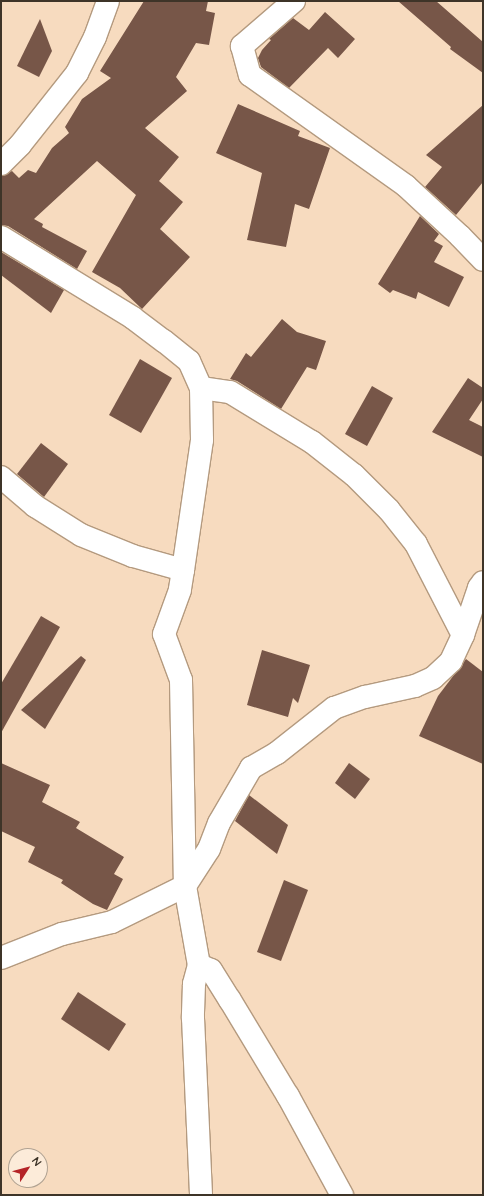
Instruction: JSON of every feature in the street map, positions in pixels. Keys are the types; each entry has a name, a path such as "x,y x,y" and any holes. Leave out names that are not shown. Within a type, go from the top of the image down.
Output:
{"street":[{"path":"1,164 20,145 77,73 95,37 108,1"},
{"path":"294,1 242,46 250,75 406,186 460,236 483,260"},
{"path":"1,237 133,318 164,341 189,361 201,388 202,440 180,590 164,634 181,680 185,886 198,965 194,984 193,1018 201,1195"},
{"path":"201,388 230,392 312,442 354,475 389,510 416,544 463,635"},
{"path":"3,484 81,535 133,556 183,570"},
{"path":"1,958 62,934 112,922 185,886 209,849 219,823 251,768 277,753 334,708 365,697 415,686 433,678 452,661 463,635 479,588 483,582"},
{"path":"198,965 211,970 230,1000 288,1096 342,1195"}],"building":[{"path":"144,1 208,1 206,11 215,13 209,45 196,43 176,77 187,91 145,128 179,157 159,181 183,202 160,229 190,257 142,309 120,288 92,272 136,195 97,161 34,219 43,224 42,227 87,251 77,269 8,226 1,225 1,176 12,171 19,178 28,170 36,173 52,148 69,133 65,127 82,99 111,78 100,71"},
{"path":"398,1 436,1 483,42 483,73 450,49 451,47"},
{"path":"325,12 355,39 338,58 328,48 289,88 261,67 258,58 262,50 271,40 269,39 293,18 309,30"},
{"path":"40,19 52,51 39,77 17,66"},
{"path":"238,104 300,131 298,136 330,148 309,209 295,204 286,247 247,240 262,173 216,153"},
{"path":"483,105 483,182 456,215 425,187 442,167 426,155"},
{"path":"420,216 439,234 434,241 443,246 434,262 464,277 449,307 418,292 416,299 393,290 390,293 378,284"},
{"path":"1,252 64,290 51,313 1,275"},
{"path":"282,319 297,332 326,341 316,370 307,367 281,409 237,381 230,379 246,353 251,357"},
{"path":"140,359 172,378 141,433 109,415"},
{"path":"468,378 483,388 483,399 469,420 483,427 483,457 432,432"},
{"path":"372,386 393,398 367,446 345,434"},
{"path":"41,443 68,464 44,497 17,474"},
{"path":"41,616 60,627 1,733 1,684"},
{"path":"262,650 310,665 298,703 293,698 288,717 247,705"},
{"path":"81,656 86,660 45,729 21,710"},
{"path":"466,659 483,672 483,764 419,736 438,696"},
{"path":"1,763 50,785 42,802 80,822 76,828 124,857 114,874 123,879 107,910 93,904 61,883 63,880 28,862 35,847 1,831"},
{"path":"349,763 370,779 355,799 335,783"},
{"path":"249,795 288,825 277,854 235,821"},
{"path":"284,880 308,890 281,961 257,952"},
{"path":"78,992 126,1024 109,1051 61,1019"}]}
